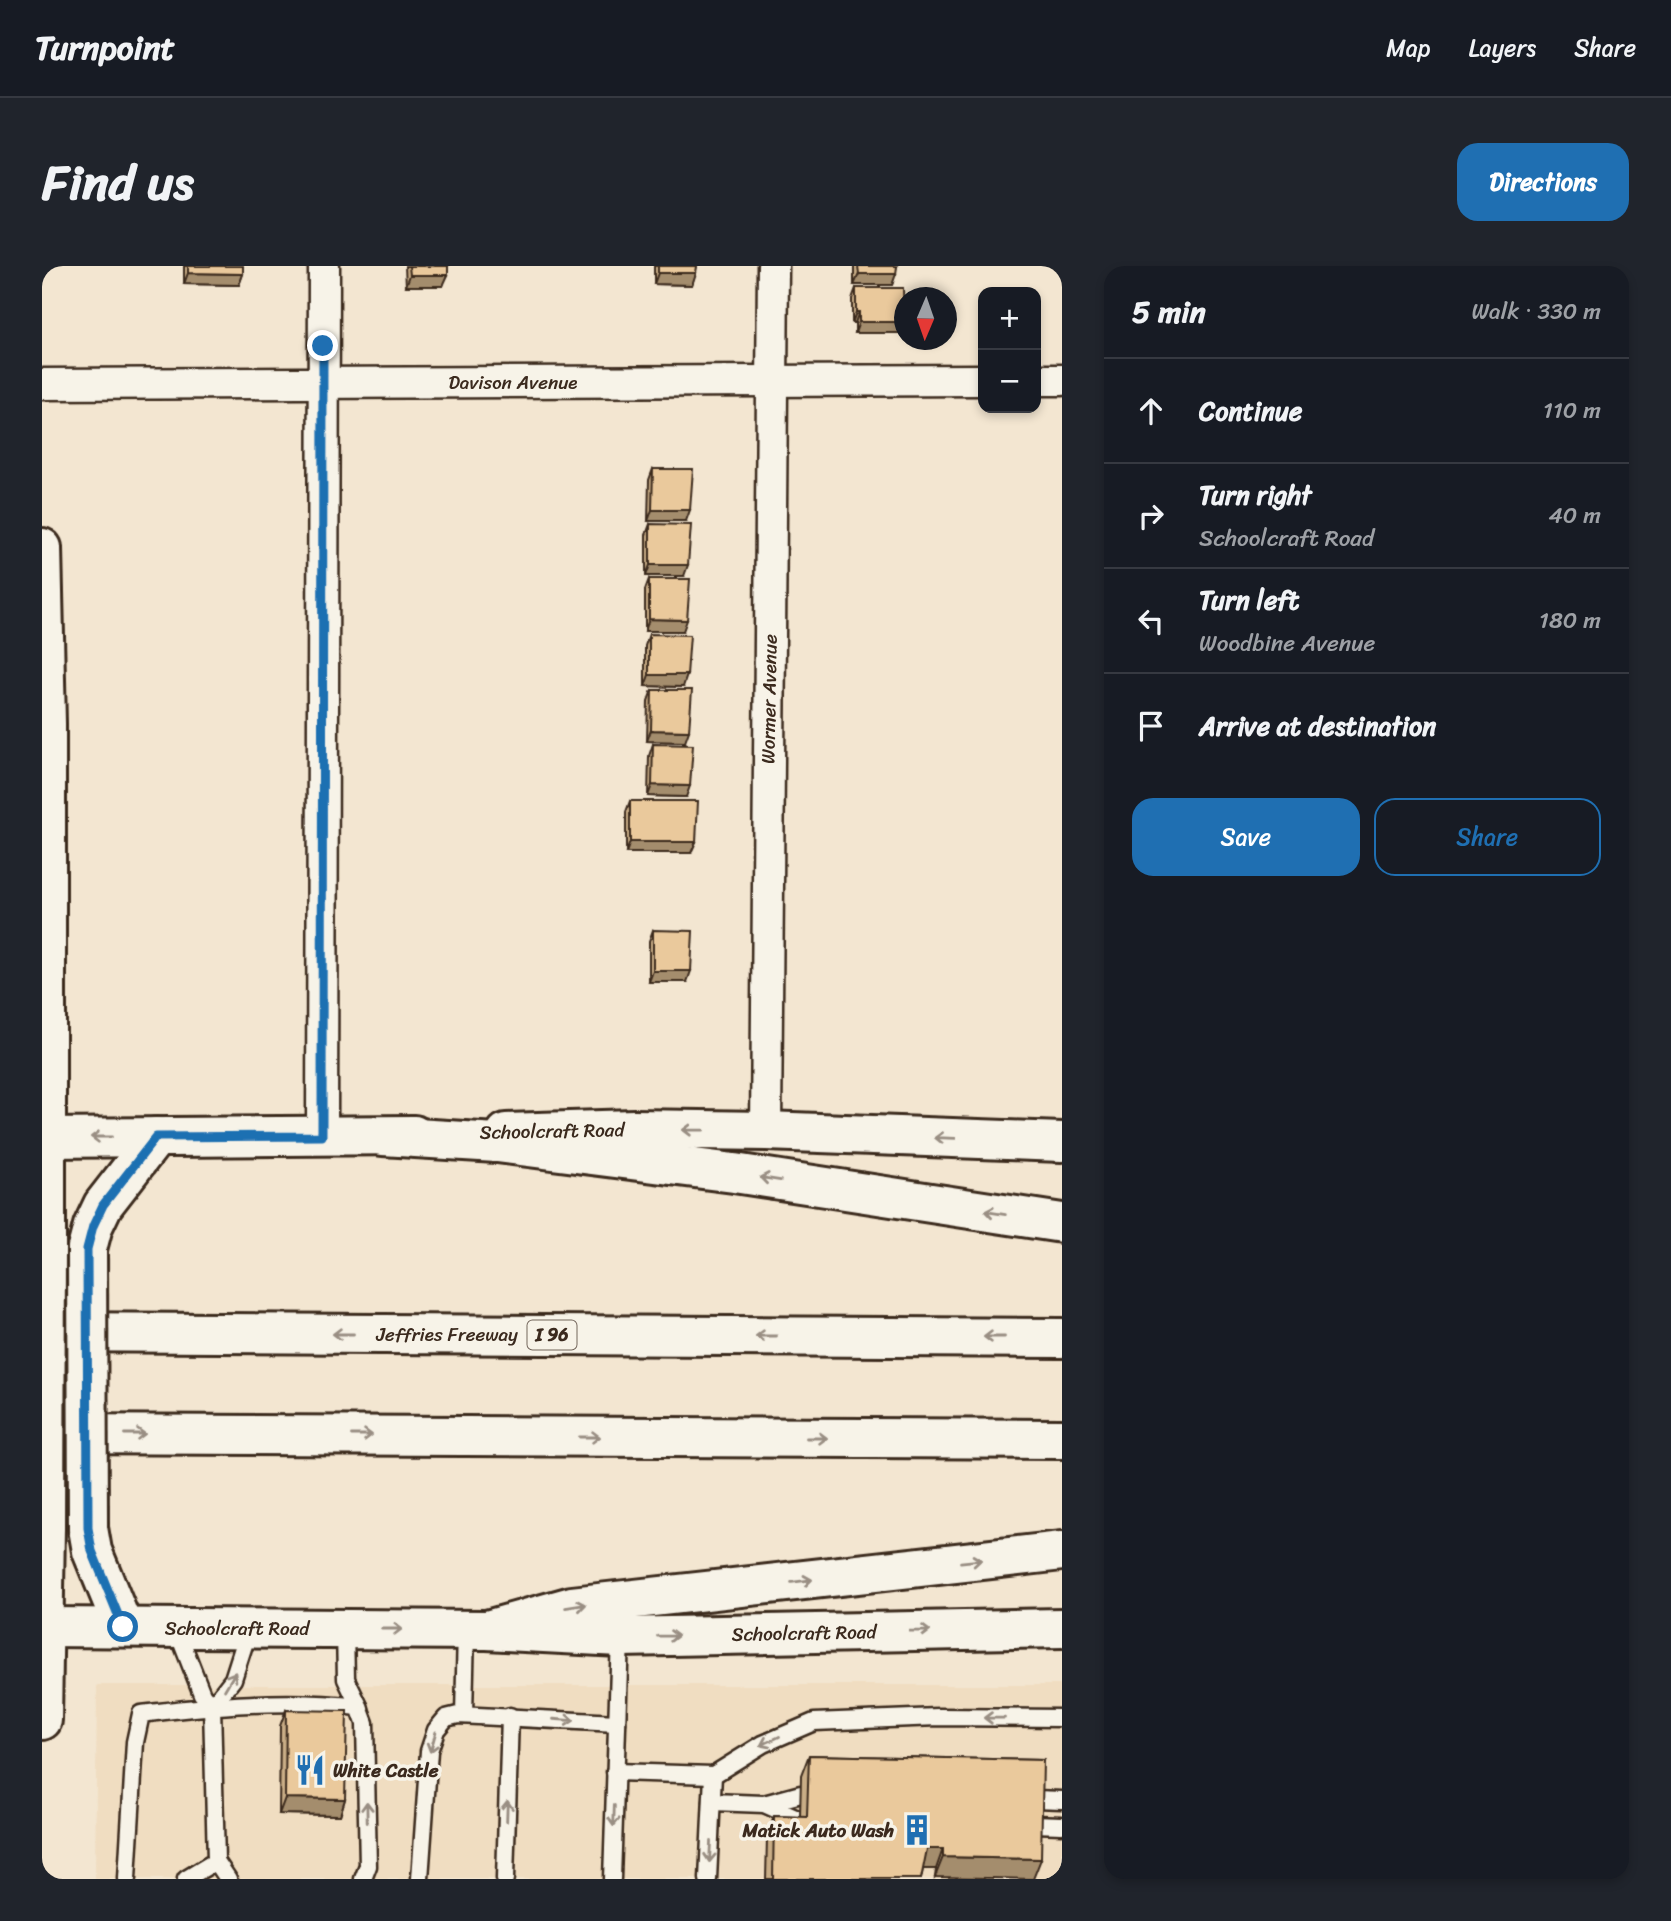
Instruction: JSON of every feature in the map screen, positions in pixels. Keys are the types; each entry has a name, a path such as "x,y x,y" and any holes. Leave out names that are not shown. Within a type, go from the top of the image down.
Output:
{"main road":[{"path":"42,548 46,723 45,1526 42,1720"},
{"name":"Schoolcraft Road","path":"44,1138 383,1136 634,1129 1062,1142"},
{"path":"383,1136 497,1143 747,1175 1062,1223"},
{"path":"123,1627 92,1551 88,1528 87,1249 93,1226 103,1205 156,1137"},
{"name":"Jeffries Freeway","path":"42,1332 1062,1338"},
{"path":"42,1434 1062,1439"},
{"path":"476,1630 572,1606 1062,1551"},
{"name":"Schoolcraft Road","path":"42,1627 476,1630 620,1637 1062,1628"}],"street":[{"path":"322,1136 324,266"},
{"name":"Wormer Avenue","path":"766,1131 773,266"},
{"name":"Davison Avenue","path":"42,384 978,380"},
{"path":"1041,380 1062,380"}],"lane":[{"path":"176,1628 202,1694 212,1706 216,1861 228,1879"},
{"path":"212,1706 233,1679 249,1628"},
{"path":"345,1629 346,1679 365,1723 368,1866 363,1879"},
{"path":"464,1715 476,1630"},
{"path":"612,1879 620,1637"},
{"path":"127,1879 135,1742 141,1714 212,1706 321,1703 360,1708"},
{"path":"420,1879 429,1751 436,1730 446,1718 464,1715 617,1723"},
{"path":"505,1879 510,1717"},
{"path":"615,1772 713,1775 763,1744 814,1722 938,1717 1062,1718"},
{"path":"708,1879 713,1775"},
{"path":"712,1802 764,1804 801,1794"},
{"path":"1035,1799 1062,1800"},
{"path":"764,1804 800,1821"},
{"path":"1034,1824 1062,1825"},
{"path":"186,1879 216,1861"}],"shaded area":[{"path":"97,1685 1062,1685 1062,1879 95,1879"}],"building":[{"path":"188,266 243,266 243,274 188,273"},
{"path":"409,266 448,266 448,275 410,275"},
{"path":"658,266 697,266 696,273 658,273"},
{"path":"858,266 897,266 896,274 859,274"},
{"path":"856,288 894,288 894,322 859,322 859,312 856,312"},
{"path":"653,469 693,469 690,510 652,510"},
{"path":"650,524 691,525 688,565 650,565"},
{"path":"649,579 690,579 687,620 649,619"},
{"path":"649,634 690,635 687,675 649,675"},
{"path":"652,690 692,690 689,731 651,730"},
{"path":"653,744 693,745 690,786 652,785"},
{"path":"630,801 698,801 696,842 630,842"},
{"path":"653,930 693,931 691,971 653,971"},
{"name":"White Castle","path":"286,1710 347,1711 345,1799 285,1798"},
{"name":"Matick Auto Wash","path":"809,1755 1043,1760 1041,1859 943,1857 943,1849 927,1849 921,1879 773,1879 774,1816 807,1817"}],"place":[{"name":"White Castle","path":"310,1770"},
{"name":"Matick Auto Wash","path":"917,1830"}],"route":[{"path":"123,1627 92,1551 88,1528 87,1249 93,1226 103,1205 156,1137 322,1136 323,346"}]}
